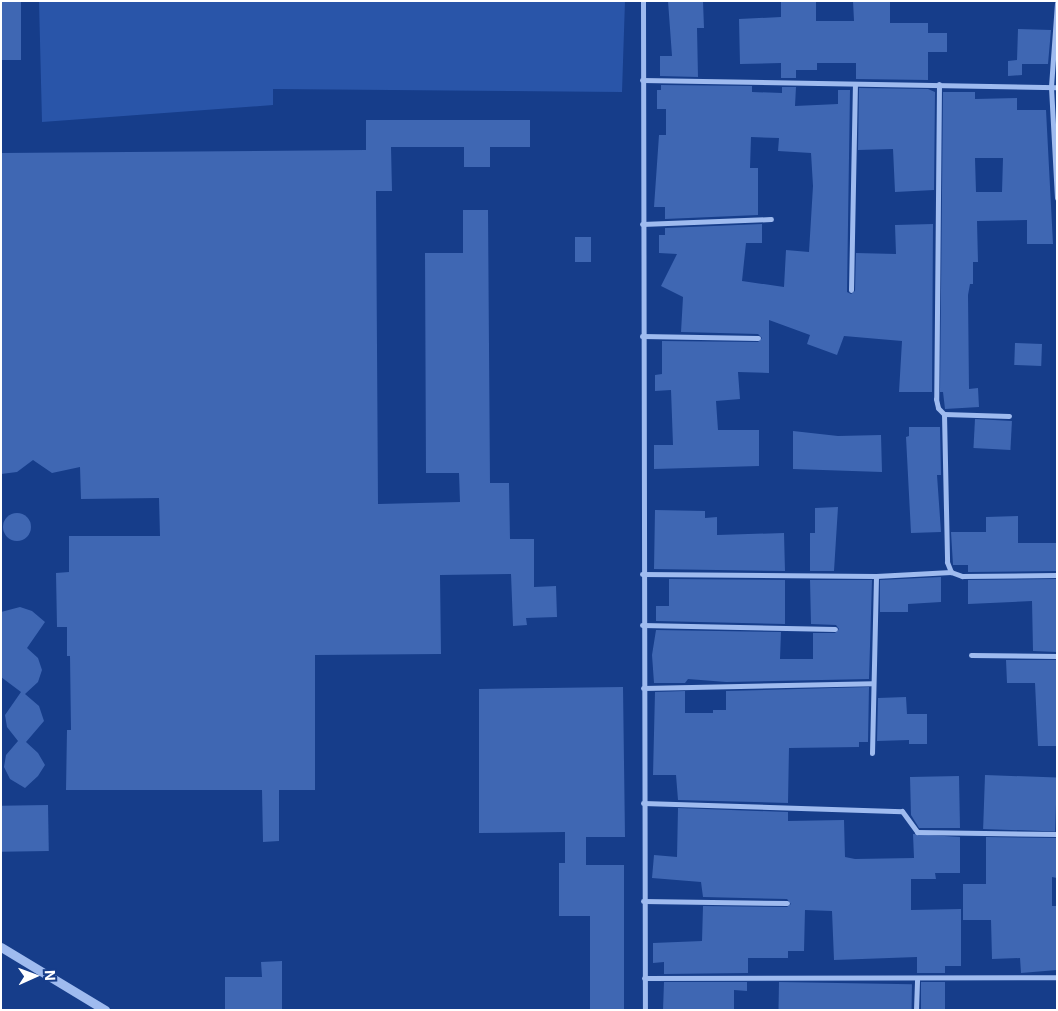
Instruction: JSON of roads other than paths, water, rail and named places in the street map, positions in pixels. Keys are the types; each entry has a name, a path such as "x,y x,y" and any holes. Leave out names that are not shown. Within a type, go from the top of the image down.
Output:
{"street":[{"path":"643,1 642,625 644,1010"},
{"path":"1057,3 1054,87 1057,198"},
{"path":"642,80 1054,87"},
{"path":"851,290 855,84"},
{"path":"939,84 936,399 938,408 944,414 1009,416"},
{"path":"642,224 771,219"},
{"path":"642,336 758,338"},
{"path":"944,414 946,562 951,572"},
{"path":"642,574 876,576 951,572 962,576 1057,575"},
{"path":"872,753 876,576"},
{"path":"642,625 835,629"},
{"path":"971,655 1057,656"},
{"path":"643,688 874,683"},
{"path":"643,803 902,811 917,832 1057,834"},
{"path":"643,901 787,903"},
{"path":"1,947 105,1010"},
{"path":"644,978 1057,977"},
{"path":"916,1010 917,978"}]}
